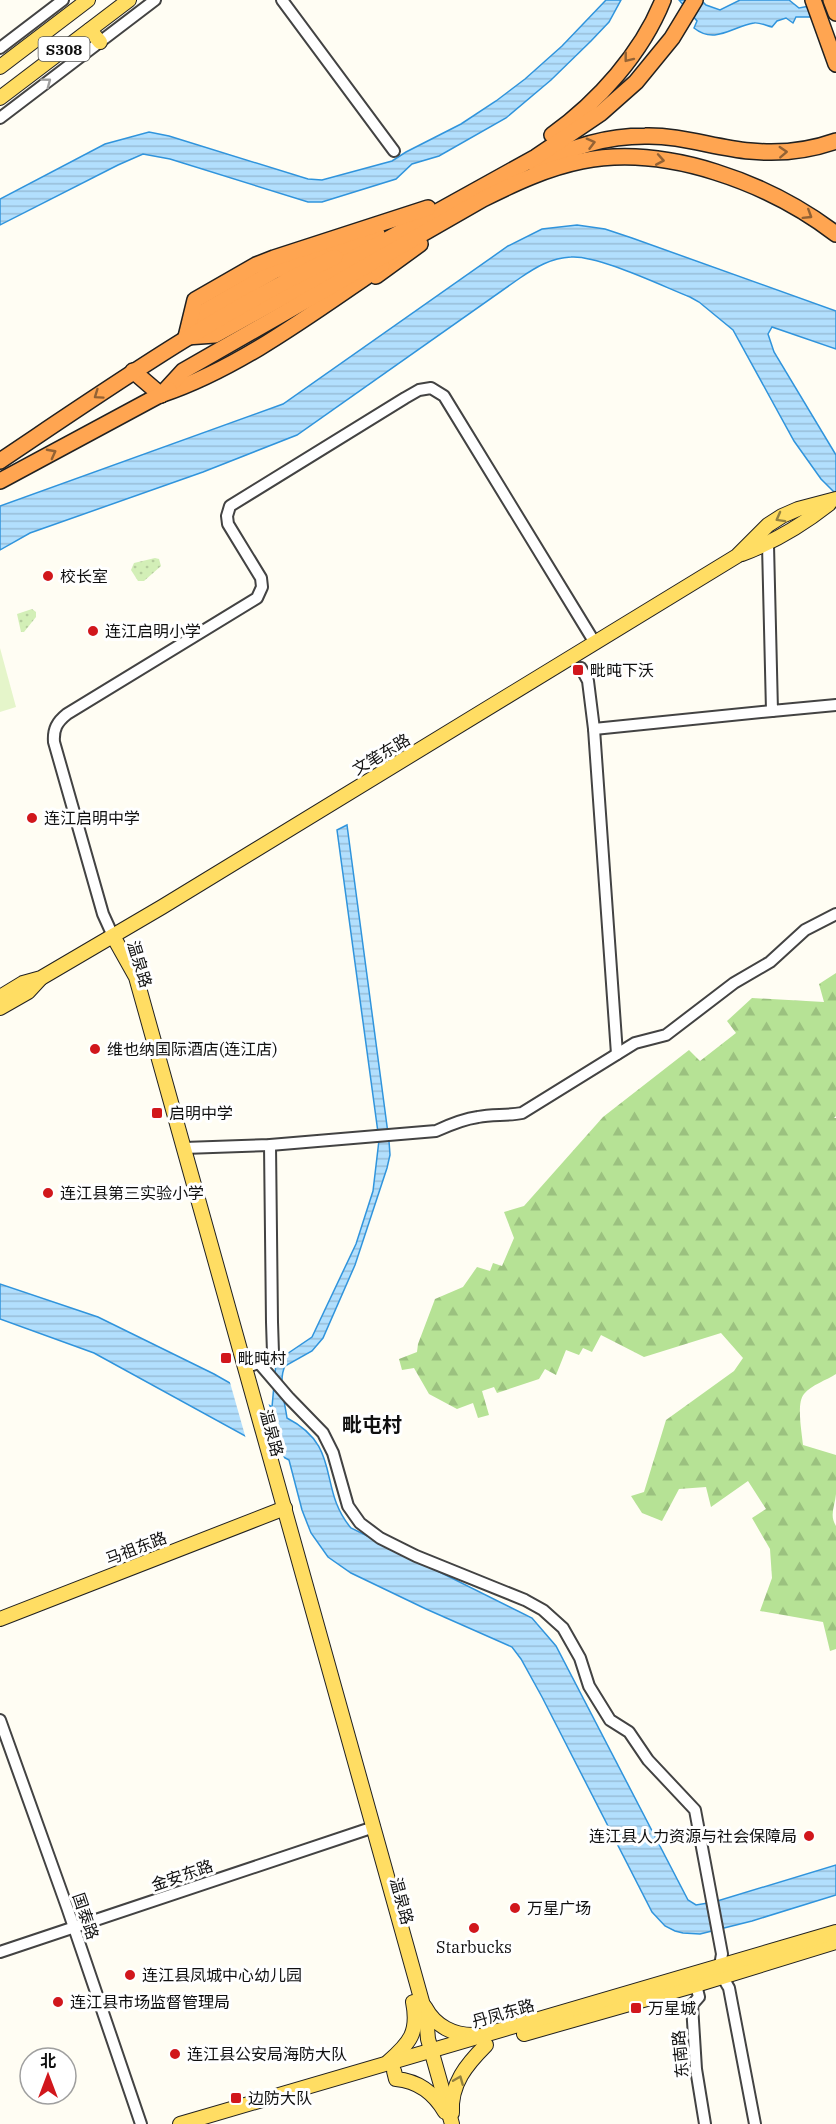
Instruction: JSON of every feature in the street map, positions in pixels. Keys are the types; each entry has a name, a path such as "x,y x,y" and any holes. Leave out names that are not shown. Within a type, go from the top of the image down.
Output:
{"highway":[{"path":"0,461 186,337 283,281 463,197 536,157 601,114 636,82 672,38 695,0"},
{"path":"813,0 836,64"},
{"path":"831,0 836,13"},
{"path":"186,337 195,300 256,266 463,197 561,129 604,90 637,48 661,4"},
{"path":"0,481 161,395 294,319 388,256 544,162 580,146 612,138 647,136 691,140 748,152 781,153 815,148 836,141"},
{"path":"483,199 550,169 594,159 648,158 685,164 753,186 781,200 836,234"},
{"path":"133,371 161,395"}],"main road":[{"name":"S308","path":"0,67 88,0"},
{"name":"S308","path":"0,98 129,0"},
{"path":"90,30 99,42"},
{"name":"文笔东路","path":"0,1008 28,992 42,978 737,556 768,544 803,524 835,500"},
{"name":"文笔东路","path":"737,556 768,525 782,516 798,509 835,500"},
{"name":"温泉路","path":"113,936 135,972 184,1148 253,1365 246,1384"},
{"name":"温泉路","path":"113,936 127,975 246,1384 417,2001 417,2018 431,2050 452,2124"},
{"name":"文笔东路","path":"0,997 23,983 42,978"},
{"name":"马祖东路","path":"0,1619 280,1510"},
{"name":"丹凤东路","path":"213,2124 390,2068 431,2050 489,2039 696,1985 721,1972 836,1932"},
{"name":"丹凤东路","path":"489,2039 721,1972 836,1942"},
{"path":"417,2001 431,2017 451,2031 489,2039"},
{"path":"417,2001 416,2021 411,2038 390,2068 396,2079 417,2083 426,2090 442,2107 452,2124"},
{"path":"452,2124 452,2105 459,2078 465,2067 489,2039"},
{"name":"丹凤东路","path":"180,2124 390,2068"}],"street":[{"path":"0,48 63,0"},
{"path":"0,118 155,0"},
{"path":"282,0 394,151"},
{"path":"113,936 103,914 54,742 56,724 85,703 254,601 261,591 261,578 228,524 227,516 230,506 405,398 419,390 431,388 444,396 595,644"},
{"path":"768,544 772,711"},
{"path":"581,668 588,681 594,729 617,1054"},
{"path":"594,729 836,705"},
{"path":"184,1148 270,1145 436,1131 456,1122 479,1117 522,1113 635,1043 666,1035 734,983 770,962 806,930 836,914"},
{"path":"270,1145 274,1346 273,1353 253,1365 272,1380 323,1433 333,1453 348,1506 360,1523 380,1538 416,1556 525,1600 543,1610 563,1628 580,1658 589,1686 610,1720 629,1732 648,1760 695,1810 722,1954 721,1972 729,1988 755,2124"},
{"name":"国泰路","path":"0,1720 141,2124"},
{"name":"金安东路","path":"0,1952 370,1828"},
{"name":"东南路","path":"696,1985 699,1996 692,2005 698,2082 705,2124"}],"green space":[{"path":"159,559 161,566 144,581 138,581 131,570 134,563"},
{"path":"32,609 36,612 36,617 24,632 21,632 17,614"},
{"path":"0,648 16,707 0,712"},
{"path":"836,973 836,1116 834,1118 836,1118 836,1374 807,1391 800,1404 803,1445 836,1455 836,1494 833,1514 836,1526 836,1649 830,1651 823,1622 760,1611 772,1578 770,1549 752,1518 766,1509 748,1481 711,1507 706,1487 679,1489 662,1521 642,1513 631,1496 644,1492 666,1420 734,1371 743,1358 721,1333 644,1357 601,1335 592,1352 583,1348 579,1355 566,1350 556,1375 545,1369 539,1379 497,1393 494,1387 482,1391 489,1415 478,1418 473,1403 457,1409 429,1394 414,1368 402,1370 399,1359 417,1352 435,1299 463,1287 477,1267 490,1271 493,1263 502,1266 514,1238 504,1212 524,1206 603,1117 689,1050 700,1061 736,1033 727,1021 752,998 824,1002 819,984"}],"water":[{"path":"606,0 621,0 609,22 551,80 506,118 439,156 412,164 396,179 322,202 308,202 170,159 143,154 0,225 0,199 105,144 149,132 169,136 308,179 322,180 392,161 461,124 496,101 562,46"},
{"path":"679,0 701,0 706,5 720,10 740,0 789,0 799,8 836,1 836,17 796,17 793,23 786,18 777,21 772,27 754,23 717,35 709,35 694,28 697,21"},
{"path":"577,225 605,229 836,311 836,349 772,327 768,334 774,352 836,455 836,494 821,479 794,441 733,330 690,297 613,266 571,257 550,261 526,274 297,435 203,472 30,533 0,550 0,506 283,404 508,246 542,229"},
{"path":"347,825 390,1155 355,1265 323,1338 312,1351 285,1366 282,1385 287,1418 304,1429 316,1442 323,1455 341,1513 351,1528 532,1618 556,1646 688,1900 696,1905 714,1902 836,1865 836,1895 752,1921 700,1934 683,1933 665,1926 652,1912 542,1697 512,1647 351,1573 328,1557 311,1533 302,1510 289,1460 94,1353 0,1319 0,1284 98,1317 214,1374 272,1407 276,1363 312,1337 356,1244 373,1191 379,1140 337,830"}],"pier":[{"path":"229,1379 268,1402 285,1462 246,1439"}],"place":[{"name":"校长室","path":"48,576"},
{"name":"连江启明小学","path":"93,631"},
{"name":"毗旽下沃","path":"578,670"},
{"name":"连江启明中学","path":"32,818"},
{"name":"维也纳国际酒店(连江店)","path":"95,1049"},
{"name":"启明中学","path":"157,1113"},
{"name":"连江县第三实验小学","path":"48,1193"},
{"name":"毗旽村","path":"226,1358"},
{"name":"连江县人力资源与社会保障局","path":"809,1836"},
{"name":"万星广场","path":"515,1908"},
{"name":"Starbucks","path":"474,1928"},
{"name":"连江县凤城中心幼儿园","path":"130,1975"},
{"name":"连江县市场监督管理局","path":"58,2002"},
{"name":"万星城","path":"636,2008"},
{"name":"连江县公安局海防大队","path":"175,2054"},
{"name":"边防大队","path":"236,2098"}],"district":[{"name":"毗屯村","path":"372,1424"}]}
